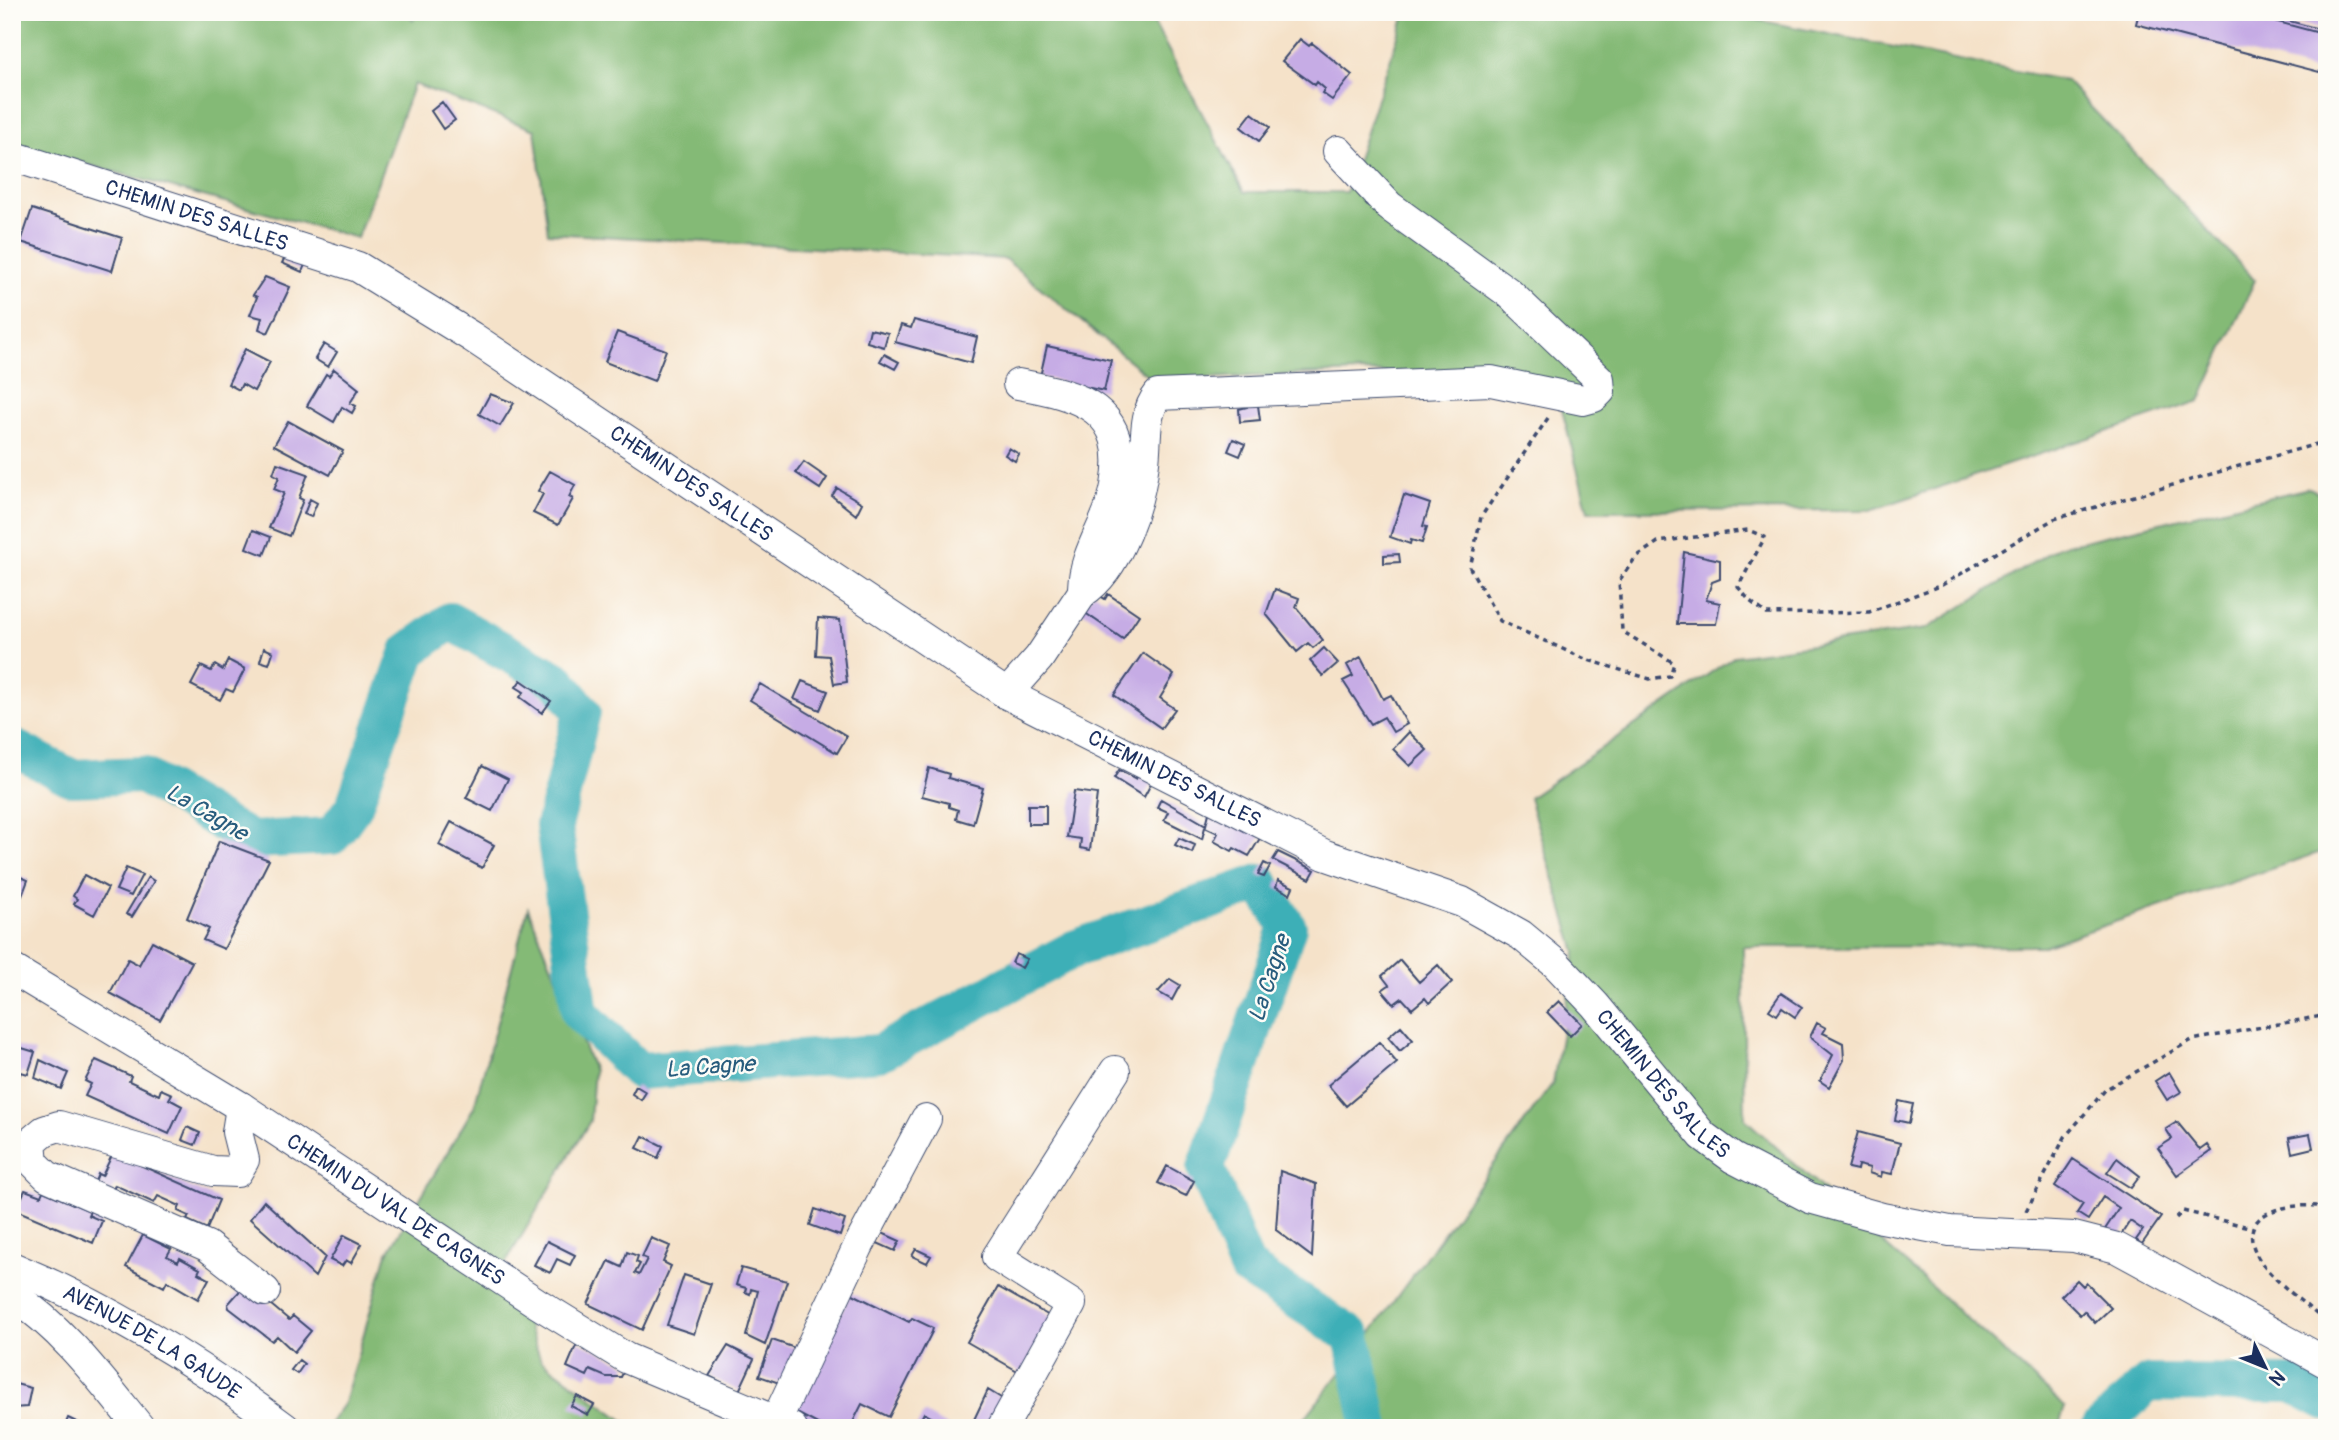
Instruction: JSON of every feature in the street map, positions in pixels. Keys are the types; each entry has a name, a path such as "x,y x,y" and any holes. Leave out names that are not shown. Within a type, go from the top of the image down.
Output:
{"street":[{"path":"1007,694 1039,658 1083,592 1092,586 1116,551 1135,510 1144,464 1148,407 1158,395 1491,381 1583,400 1594,397 1600,391 1600,379 1509,293 1389,206 1338,151"},
{"name":"CHEMIN DES SALLES","path":"12,156 358,267 472,337 1007,694 1325,855 1462,902 1521,935 1556,964 1595,1005 1703,1136 1733,1158 1810,1198 1882,1218 1950,1231 2020,1232 2074,1237 2117,1248 2327,1363"},
{"path":"1018,384 1068,393 1094,406 1105,418 1116,446 1116,487 1084,572 1083,592"},
{"name":"CHEMIN DU VAL DE CAGNES","path":"12,969 241,1107 537,1303 626,1358 784,1424"},
{"path":"1002,1428 1071,1304 996,1257 1115,1071"},
{"path":"241,1107 237,1132 244,1160 237,1172 213,1171 59,1126 44,1131 31,1142 33,1162 47,1176 207,1247 265,1291"},
{"path":"784,1424 858,1247 926,1119"},
{"name":"AVENUE DE LA GAUDE","path":"12,1267 55,1285 145,1331 285,1428"},
{"path":"12,1295 31,1307 92,1368 140,1428"}],"path":[{"path":"1562,397 1481,517 1470,568 1500,621 1585,659 1650,679 1670,676 1674,663 1622,631 1619,581 1636,557 1658,542 1748,530 1765,537 1738,587 1758,608 1767,614 1869,612 1942,585 2054,519 2327,441"},
{"path":"2020,1232 2028,1205 2065,1137 2106,1089 2192,1040 2327,1015"},
{"path":"2327,1207 2304,1204 2277,1208 2259,1218 2253,1228 2253,1246 2260,1262 2327,1323"},
{"path":"2176,1218 2183,1212 2253,1228"}],"green space":[{"path":"12,12 407,12 413,20 418,12 1148,12 1244,192 1346,192 1406,12 1717,12 2066,81 2255,280 2200,401 1871,510 1588,511 1554,379 1360,372 1153,380 1005,259 548,233 535,130 414,84 357,238 12,144"},
{"path":"2309,488 2327,496 2327,850 2044,946 1743,947 1745,1119 2065,1407 2058,1428 1297,1428 1356,1353 1553,1083 1576,952 1529,798 1735,656 1926,629 2058,547"},
{"path":"528,908 594,1071 590,1121 505,1264 541,1360 634,1428 326,1428 344,1403 386,1256 474,1107"}],"building":[{"path":"2139,12 2240,12 2327,35 2327,74 2136,24"},
{"path":"2327,12 2327,31 2259,13"},
{"path":"1300,39 1309,46 1312,43 1352,75 1332,100 1322,93 1325,89 1317,82 1315,85 1282,61"},
{"path":"442,102 455,120 443,129 431,111"},
{"path":"1252,113 1270,127 1259,141 1241,127"},
{"path":"32,209 122,238 112,271 21,242"},
{"path":"287,253 306,262 302,272 282,263"},
{"path":"265,277 290,287 268,333 259,329 262,318 250,315 257,297 253,295"},
{"path":"914,320 977,337 971,363 895,342 901,325 911,328"},
{"path":"870,329 888,333 884,347 867,342"},
{"path":"617,332 666,350 654,381 605,362"},
{"path":"324,344 337,352 328,367 315,359"},
{"path":"1047,346 1111,360 1104,391 1040,377"},
{"path":"245,349 270,362 254,391 242,384 239,390 228,384"},
{"path":"884,354 899,362 895,369 880,361"},
{"path":"334,369 359,389 350,403 356,406 352,413 342,407 334,422 307,406 326,374 329,376"},
{"path":"490,394 514,403 500,426 479,414"},
{"path":"1257,398 1260,420 1240,422 1239,409 1247,407 1246,399"},
{"path":"288,421 343,451 330,475 274,445"},
{"path":"1233,439 1245,444 1240,456 1228,451"},
{"path":"1009,448 1019,454 1015,461 1005,455"},
{"path":"804,462 827,478 820,489 796,473"},
{"path":"277,463 308,474 299,498 303,500 289,536 269,528 284,493 274,489 279,477 273,474"},
{"path":"550,471 575,485 569,497 573,499 558,525 533,513 543,494 538,491"},
{"path":"837,488 862,503 856,515 832,496"},
{"path":"1404,495 1430,504 1423,526 1427,527 1422,543 1411,540 1410,544 1390,537"},
{"path":"310,499 317,503 311,517 304,514"},
{"path":"253,530 271,537 264,555 246,548"},
{"path":"1684,552 1720,560 1720,579 1712,582 1706,600 1720,603 1716,624 1677,624"},
{"path":"1399,554 1400,562 1384,563 1384,555"},
{"path":"1275,589 1299,598 1296,607 1323,640 1313,648 1308,643 1297,652 1266,614"},
{"path":"1094,592 1105,599 1108,594 1139,615 1123,639 1081,610"},
{"path":"818,618 840,620 847,682 834,684 829,656 816,655"},
{"path":"264,648 273,652 269,664 260,661"},
{"path":"1324,648 1338,663 1323,676 1310,661"},
{"path":"1143,653 1174,675 1160,698 1175,709 1161,728 1114,695"},
{"path":"1361,657 1383,699 1391,695 1407,724 1393,732 1384,717 1371,724 1343,681 1353,676 1347,665"},
{"path":"228,660 245,669 233,692 226,689 220,700 191,685 201,666 211,671 215,665 223,670"},
{"path":"521,680 551,701 542,713 520,697 524,692 516,687"},
{"path":"802,681 828,691 820,710 794,699"},
{"path":"760,684 847,736 837,753 750,700"},
{"path":"1409,732 1427,750 1410,766 1393,749"},
{"path":"482,766 508,779 492,811 466,798"},
{"path":"929,768 949,774 948,778 983,788 973,824 956,819 958,810 949,807 949,803 922,796"},
{"path":"1119,770 1136,779 1138,775 1152,782 1144,797 1114,778"},
{"path":"1074,791 1097,794 1090,850 1080,848 1081,839 1067,837"},
{"path":"1161,799 1206,825 1210,809 1262,835 1249,856 1234,848 1232,851 1214,841 1218,833 1205,827 1202,839 1164,820 1168,812 1157,807"},
{"path":"1028,805 1046,805 1046,824 1028,824"},
{"path":"451,822 494,845 482,868 439,845"},
{"path":"1179,838 1195,845 1192,853 1175,845"},
{"path":"219,841 269,860 224,949 203,940 209,929 187,918"},
{"path":"1278,852 1315,870 1310,879 1273,860"},
{"path":"1264,863 1270,866 1264,877 1258,875"},
{"path":"126,868 142,875 131,896 116,890"},
{"path":"16,875 28,880 22,896 12,892"},
{"path":"84,875 108,888 94,915 74,904 77,899 73,896"},
{"path":"148,877 154,881 132,917 126,914"},
{"path":"1278,880 1293,887 1290,894 1276,887"},
{"path":"152,941 192,962 160,1020 110,993 128,959 139,965"},
{"path":"1016,954 1027,959 1022,968 1012,963"},
{"path":"1400,960 1419,982 1438,965 1452,982 1429,1003 1425,998 1412,1009 1402,998 1394,1004 1382,990 1389,985 1382,976"},
{"path":"1170,979 1180,985 1172,1000 1158,992"},
{"path":"1781,993 1802,1007 1795,1017 1782,1008 1777,1015 1769,1010"},
{"path":"1559,1001 1582,1024 1570,1036 1547,1012"},
{"path":"1817,1023 1826,1028 1823,1033 1843,1043 1844,1060 1829,1087 1820,1081 1833,1055 1810,1037"},
{"path":"1401,1026 1413,1040 1400,1051 1388,1037"},
{"path":"1379,1042 1397,1063 1346,1106 1328,1085"},
{"path":"12,1045 35,1052 28,1074 12,1074"},
{"path":"40,1060 68,1073 61,1089 35,1078"},
{"path":"96,1060 131,1076 129,1081 159,1095 161,1089 172,1094 169,1099 182,1106 169,1134 85,1096 91,1084 85,1081"},
{"path":"2169,1072 2181,1092 2167,1100 2155,1081"},
{"path":"636,1086 646,1092 641,1100 632,1094"},
{"path":"1899,1101 1913,1104 1909,1123 1895,1120"},
{"path":"2177,1122 2200,1150 2207,1145 2211,1151 2177,1175 2158,1148 2172,1139 2166,1129"},
{"path":"187,1127 200,1133 195,1145 182,1140"},
{"path":"1858,1132 1900,1143 1892,1174 1882,1172 1881,1177 1869,1173 1870,1168 1858,1165 1857,1170 1848,1168"},
{"path":"2310,1134 2313,1148 2292,1153 2289,1138"},
{"path":"643,1136 663,1146 658,1158 637,1148"},
{"path":"113,1153 219,1200 207,1229 187,1220 189,1216 178,1211 180,1206 158,1196 154,1203 115,1185 112,1192 94,1184 98,1174 102,1176"},
{"path":"2117,1158 2140,1176 2131,1188 2107,1173"},
{"path":"2073,1159 2161,1217 2142,1244 2136,1240 2143,1230 2130,1221 2119,1238 2102,1234 2119,1208 2103,1197 2088,1220 2077,1213 2083,1204 2055,1186"},
{"path":"1167,1166 1194,1181 1186,1196 1158,1183"},
{"path":"1280,1171 1316,1184 1312,1257 1276,1230"},
{"path":"25,1190 41,1196 43,1191 90,1211 88,1215 102,1221 93,1243 16,1210"},
{"path":"264,1201 325,1257 315,1277 250,1219"},
{"path":"815,1209 845,1220 840,1236 810,1225"},
{"path":"880,1232 900,1241 895,1251 875,1242"},
{"path":"143,1235 171,1249 167,1256 178,1262 180,1258 200,1269 198,1273 209,1279 198,1299 167,1281 164,1287 126,1267"},
{"path":"344,1235 362,1244 351,1263 346,1260 342,1266 330,1260"},
{"path":"651,1238 670,1246 663,1262 671,1266 642,1330 588,1304 609,1261 622,1267 627,1252 638,1256 636,1262 640,1264 635,1273 639,1275 647,1259 642,1257"},
{"path":"547,1241 575,1255 570,1265 557,1259 550,1273 534,1265"},
{"path":"916,1249 931,1256 927,1263 912,1256"},
{"path":"741,1268 787,1281 765,1345 746,1336 758,1291 751,1289 750,1294 745,1292 746,1288 736,1285"},
{"path":"684,1275 711,1284 694,1334 667,1325"},
{"path":"2077,1280 2083,1286 2086,1283 2111,1308 2095,1323 2084,1311 2080,1315 2061,1296"},
{"path":"246,1284 289,1320 293,1316 311,1331 294,1352 277,1336 272,1341 229,1308 228,1304"},
{"path":"998,1287 1053,1318 1021,1373 967,1342"},
{"path":"851,1293 909,1322 912,1318 933,1328 889,1417 862,1404 850,1428 825,1428 793,1411"},
{"path":"772,1340 798,1349 785,1385 759,1376"},
{"path":"578,1341 627,1365 621,1377 606,1377 590,1370 587,1376 567,1367"},
{"path":"728,1346 754,1359 739,1391 709,1376"},
{"path":"299,1360 304,1364 297,1374 291,1370"},
{"path":"12,1383 31,1388 27,1407 12,1408"},
{"path":"988,1390 1006,1401 991,1428 970,1428"},
{"path":"577,1396 594,1405 588,1415 571,1406"},
{"path":"924,1413 950,1428 916,1428"},
{"path":"68,1418 89,1428 64,1428"}],"waterway":[{"name":"La Cagne","path":"12,747 72,778 142,775 251,840 332,836 354,806 409,651 450,621 558,681 582,712 554,826 580,1013 639,1071 879,1053 1074,949 1260,883 1288,927 1206,1168 1247,1268 1352,1336 1371,1428"},
{"name":"La Cagne","path":"2100,1428 2148,1383 2293,1384 2327,1402"}]}
